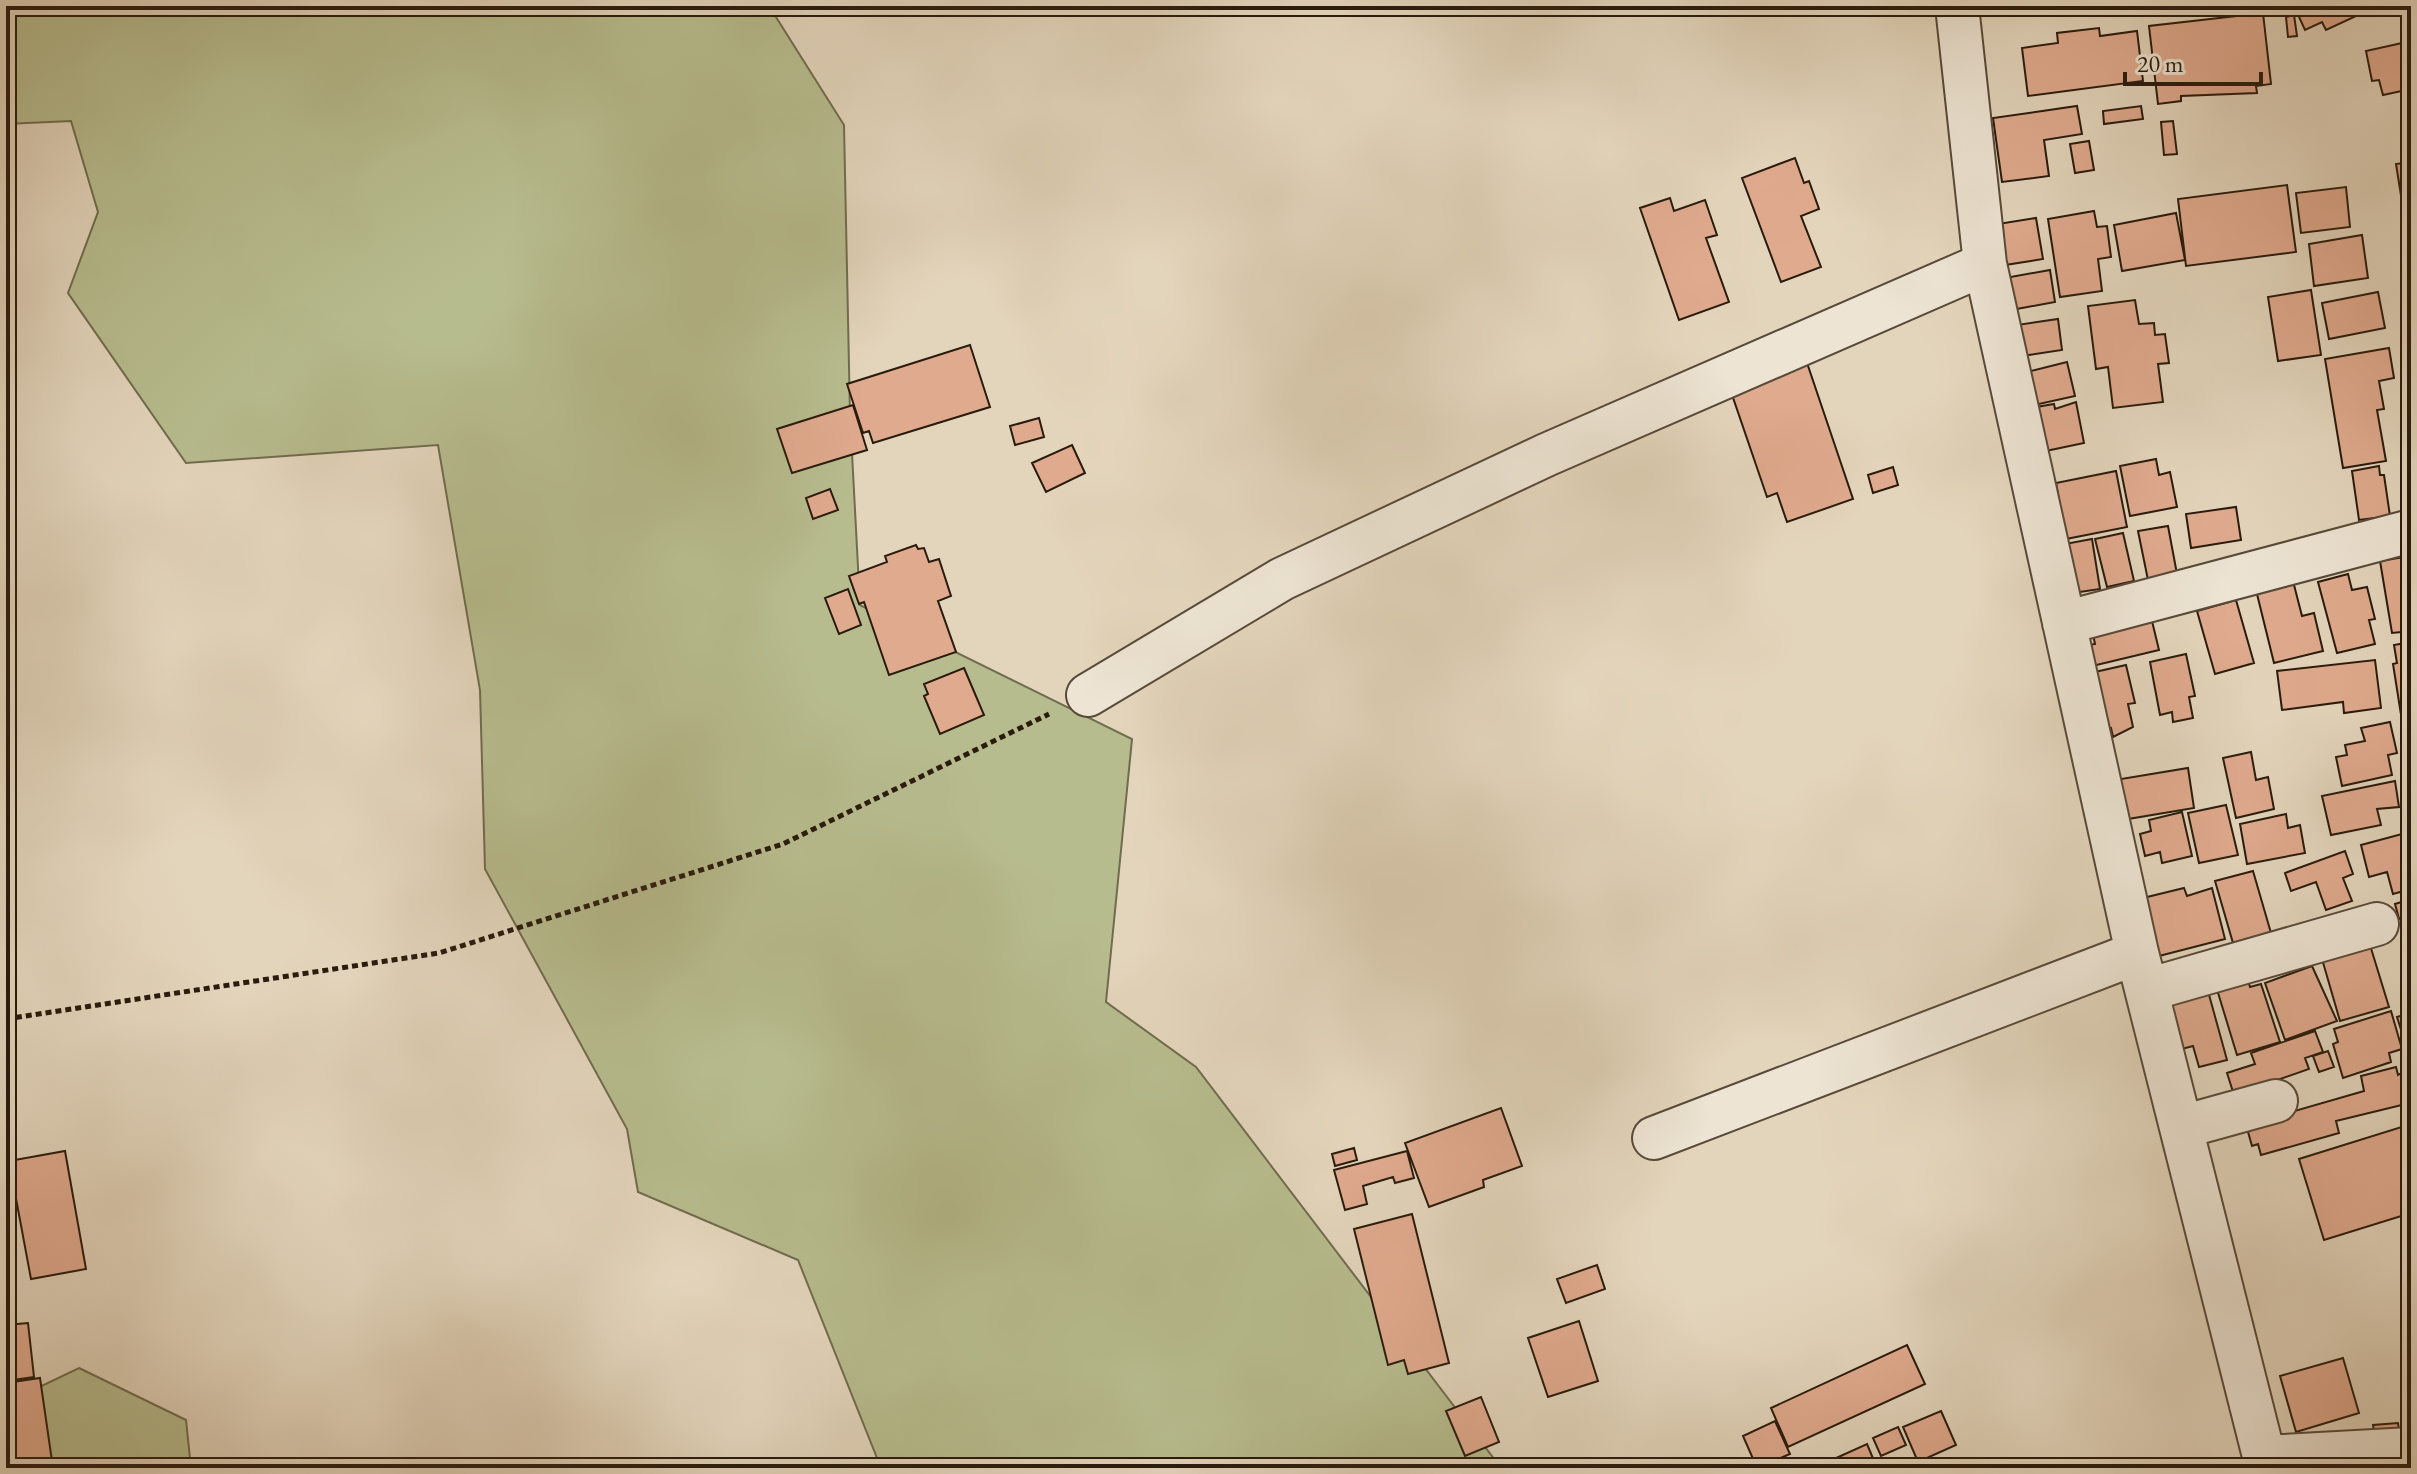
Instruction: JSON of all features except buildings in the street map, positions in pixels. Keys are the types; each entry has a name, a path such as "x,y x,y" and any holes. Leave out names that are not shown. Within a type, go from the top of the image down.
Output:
{"street":[{"path":"1957,6 1985,264 2142,971 2265,1462 2411,1449"},
{"path":"1088,695 1282,579 1546,455 1985,264"},
{"path":"2064,623 2411,531"},
{"path":"1654,1138 2142,971 2377,924"},
{"path":"2182,1127 2276,1101"}],"path":[{"path":"6,1019 439,953 783,844 1088,695"}],"green space":[{"path":"6,6 769,6 844,125 850,415 860,605 1132,739 1106,1002 1196,1067 1501,1468 881,1468 798,1260 638,1192 627,1129 485,869 480,690 438,445 186,463 68,293 98,212 71,121 6,124"},
{"path":"79,1368 186,1420 191,1468 6,1468 6,1403"}]}
